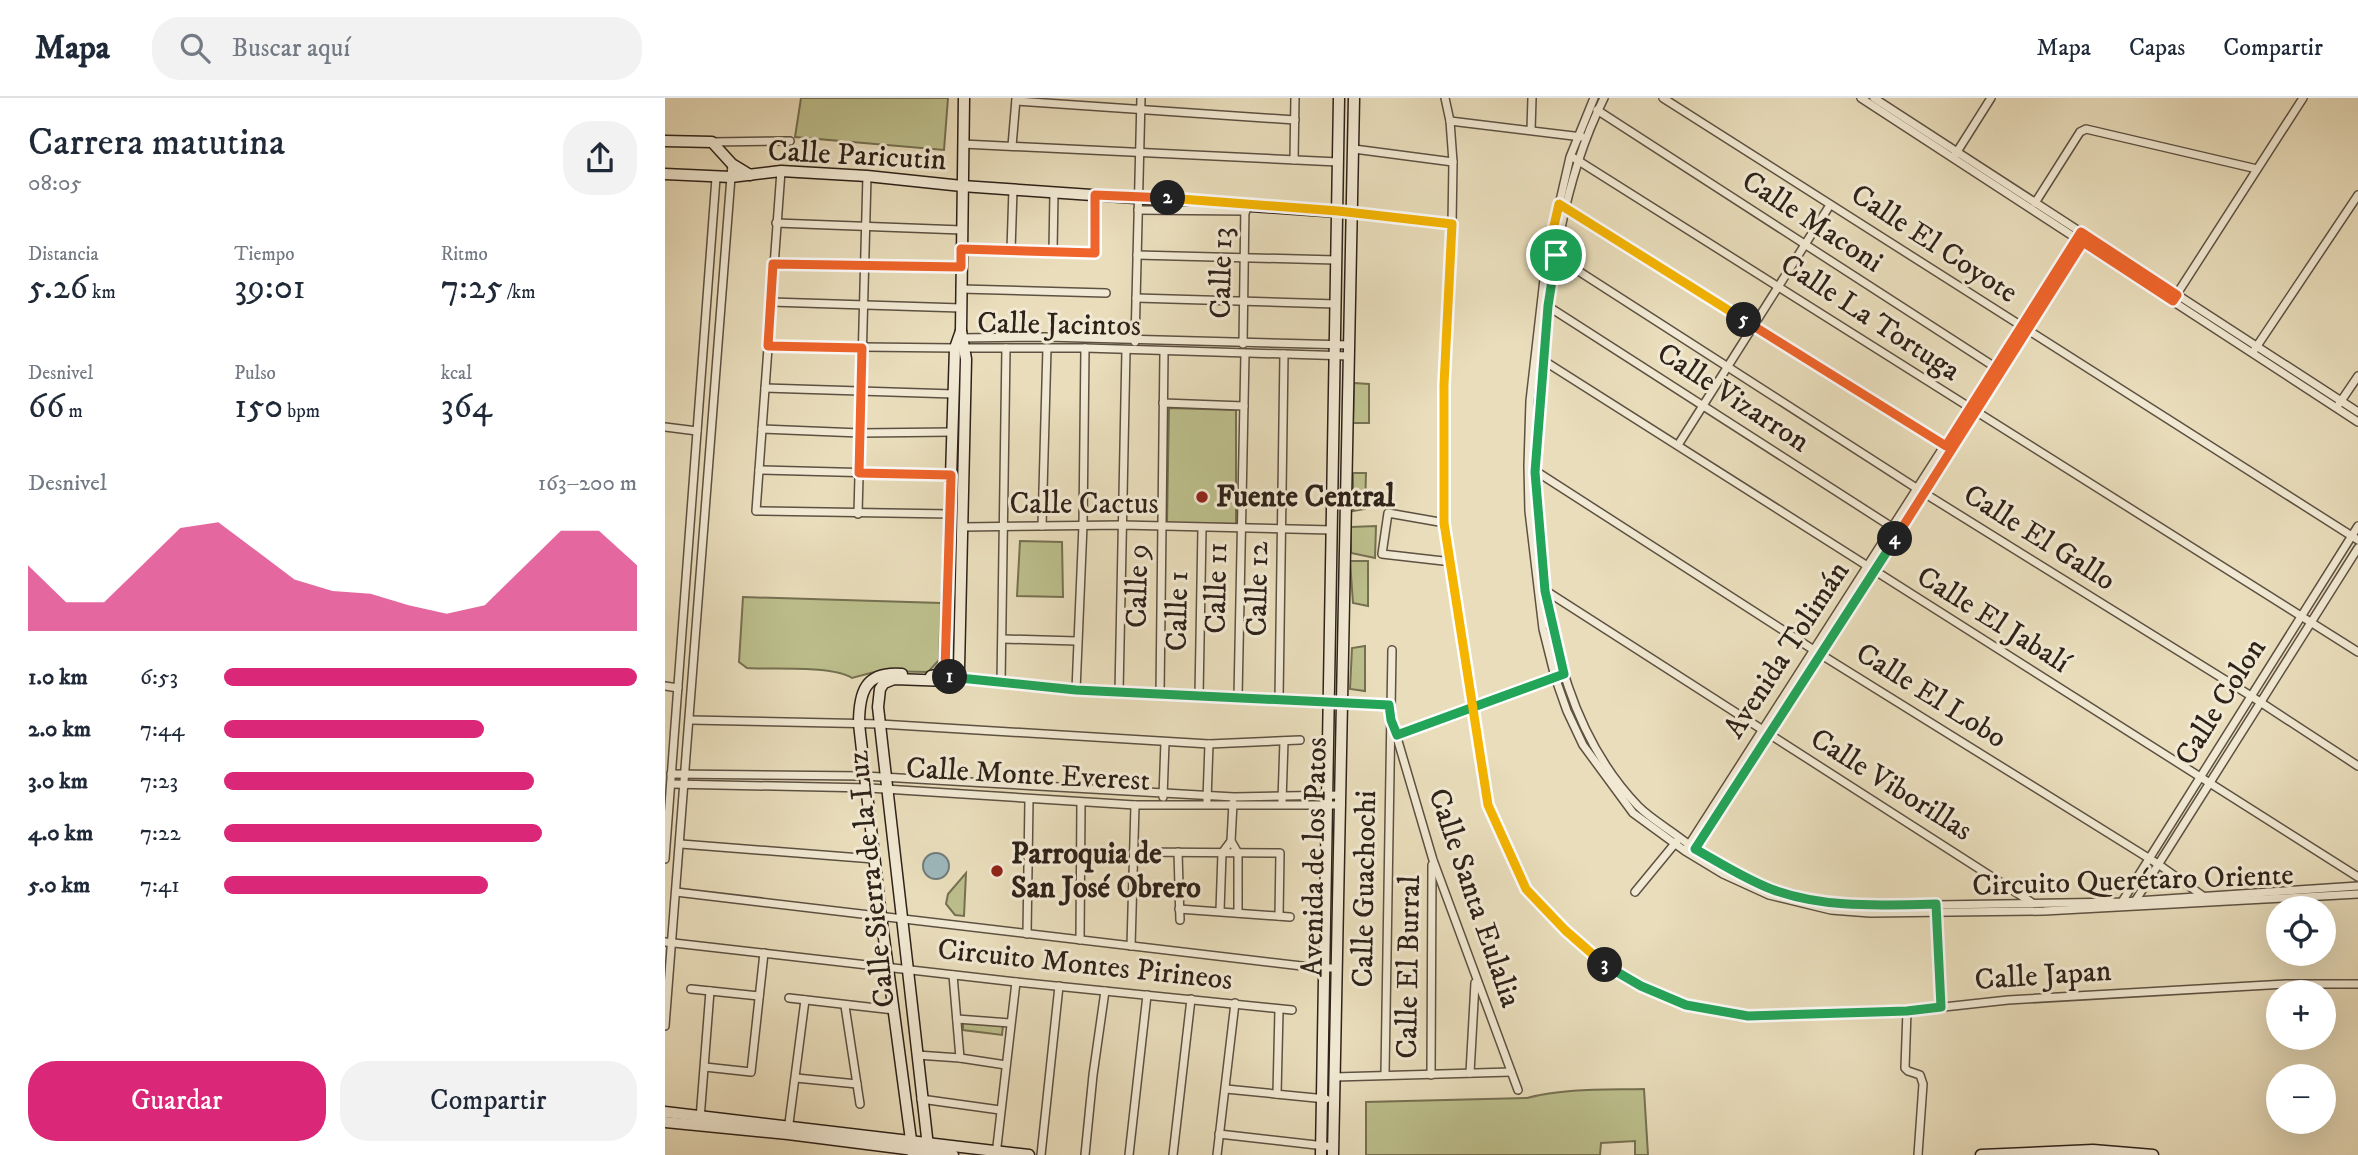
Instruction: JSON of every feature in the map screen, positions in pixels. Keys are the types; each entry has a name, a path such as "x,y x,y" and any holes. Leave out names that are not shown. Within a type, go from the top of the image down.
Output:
{"street":[{"path":"956,678 959,668 963,527 960,340 964,98"},
{"path":"1135,350 1141,98"},
{"path":"1294,160 1295,98"},
{"name":"Avenida de los Patos","path":"1321,1150 1339,98"},
{"name":"Avenida de los Patos","path":"1333,1151 1354,98"},
{"name":"Calle Japan","path":"1445,98 1450,121 1453,162 1444,385 1444,523 1475,707 1488,805 1526,889 1565,930 1606,966 1641,986 1686,1005 1748,1016 1907,1011 2008,1000 2272,985 2358,984"},
{"path":"1531,130 1532,98"},
{"name":"Circuito Querétaro Oriente","path":"1594,98 1594,109"},
{"name":"Circuito Querétaro Oriente","path":"1604,98 1594,109 1574,158 1552,254 1534,355 1528,467 1536,586 1555,677 1583,745 1633,813 1677,840"},
{"name":"Calle El Coyote","path":"1663,98 2355,538"},
{"path":"1861,98 2036,202 2081,237"},
{"path":"1874,98 2031,210 2081,237 2339,404 2358,412"},
{"path":"1954,155 1991,98"},
{"path":"2175,298 2303,98"},
{"path":"1012,146 1016,99 1295,120"},
{"name":"Calle Maconi","path":"1594,109 1999,369"},
{"path":"1450,121 1583,137"},
{"path":"1338,129 1354,128"},
{"path":"2031,210 2080,132 2086,129 2257,169"},
{"path":"665,141 790,141"},
{"path":"712,142 732,164 750,175"},
{"path":"963,144 1338,162"},
{"path":"1354,149 1453,162"},
{"name":"Calle La Tortuga","path":"1574,158 2358,652"},
{"path":"665,1026 668,942 681,844 732,164"},
{"path":"781,171 756,511 951,514"},
{"name":"Calle Paricutin","path":"665,174 716,178 781,171 867,176 962,186 1139,196 1245,208 1353,213"},
{"path":"858,514 867,176"},
{"path":"665,859 716,178"},
{"path":"1011,250 1013,189"},
{"path":"1053,251 1054,192"},
{"path":"961,249 1095,253 1095,195"},
{"path":"2254,350 2358,195"},
{"path":"1562,205 1949,448"},
{"path":"1678,445 1830,205"},
{"path":"1138,210 1245,208"},
{"name":"Calle 13","path":"1243,344 1245,208"},
{"path":"1353,213 1452,224"},
{"path":"776,223 961,230"},
{"name":"Avenida Tolimán","path":"1690,850 1949,448 2081,237"},
{"name":"Calle El Gallo","path":"1552,254 1921,491 2251,696 2358,766"},
{"path":"1137,255 1336,260"},
{"path":"773,264 961,267"},
{"path":"961,289 1106,293"},
{"path":"1136,298 1336,304"},
{"path":"771,302 961,308"},
{"name":"Circuito Querétaro Oriente","path":"1545,305 1544,360 1535,472 1545,591 1564,674 1590,739 1639,807 1690,850 1769,895 1870,913 2032,903 2121,904"},
{"name":"Calle Vizarron","path":"1545,305 1896,530"},
{"name":"Calle Jacintos","path":"768,346 862,348 960,340 1135,339 1350,351"},
{"path":"960,340 954,394 949,605 945,671 942,674 956,678 1076,690 1389,705 1392,650"},
{"name":"Calle Jacintos","path":"960,340 1006,348 1245,354 1335,350"},
{"path":"1001,683 1006,348"},
{"path":"1042,526 1047,348"},
{"path":"1076,690 1083,525 1085,348"},
{"path":"1119,692 1126,350"},
{"name":"Calle 9","path":"1160,694 1164,352"},
{"name":"Calle 11","path":"1238,698 1245,354"},
{"name":"Calle 12","path":"1279,699 1284,354"},
{"name":"Calle El Jabalí","path":"1534,355 2358,877"},
{"path":"2339,404 2358,376"},
{"path":"765,388 954,394"},
{"path":"1163,403 1244,406"},
{"path":"2339,404 2358,422"},
{"path":"665,427 697,431"},
{"path":"762,429 860,433 953,432"},
{"name":"Calle El Lobo","path":"1528,467 2158,864 2203,896"},
{"path":"759,470 951,475"},
{"path":"692,489 707,491"},
{"path":"1444,523 1388,513 1381,554 1452,562"},
{"name":"Calle Cactus","path":"963,527 1122,525 1241,530 1332,530"},
{"name":"Calle Colon","path":"2121,904 2302,615 2355,538 2358,526"},
{"name":"Calle 1","path":"1199,696 1202,528"},
{"name":"Calle Colon","path":"2134,903 2358,548"},
{"name":"Calle Viborillas","path":"1536,586 1917,827 2044,911"},
{"path":"949,605 961,605"},
{"path":"682,635 696,636"},
{"path":"1003,639 1077,641"},
{"name":"Calle Sierra de la Luz","path":"921,1149 894,1010 874,859 861,696 867,684 881,674 942,674"},
{"path":"1394,736 1564,674"},
{"name":"Calle Sierra de la Luz","path":"921,1149 921,1099 917,1055 904,968 884,790 878,698 884,683 894,679 949,681 956,678"},
{"path":"665,686 678,688"},
{"name":"Calle Santa Eulalia","path":"1389,705 1394,736 1433,860 1518,1090"},
{"path":"690,720 878,724 1209,744 1300,740"},
{"name":"Calle Guachochi","path":"1385,1074 1394,736"},
{"path":"1282,801 1284,741"},
{"path":"1163,805 1165,742"},
{"path":"1207,805 1209,744"},
{"path":"1604,776 1611,770"},
{"name":"Calle Monte Everest","path":"671,774 867,777 1207,796 1234,801"},
{"path":"780,776 780,787"},
{"name":"Calle Monte Everest","path":"671,784 867,788 1135,805 1341,800"},
{"path":"994,796 995,784"},
{"path":"1111,804 1112,792"},
{"path":"1027,934 1029,799"},
{"path":"1220,911 1222,853 1231,841 1234,801"},
{"path":"1080,940 1081,803"},
{"path":"1131,946 1135,805"},
{"path":"1635,892 1677,840"},
{"path":"1231,841 1238,853 1238,913"},
{"path":"681,844 874,859"},
{"path":"1133,852 1280,853 1279,916"},
{"path":"1178,852 1180,920"},
{"name":"Calle El Burral","path":"1431,1075 1433,860"},
{"name":"Circuito Querétaro Oriente","path":"1936,907 2044,911 2203,896 2358,886"},
{"path":"676,892 1337,968"},
{"name":"Circuito Querétaro Oriente","path":"2134,903 2358,894"},
{"path":"1936,907 1941,1007"},
{"path":"1179,909 1290,917"},
{"name":"Circuito Montes Pirineos","path":"668,942 1292,1010"},
{"path":"705,1068 751,1072 764,953"},
{"path":"953,975 960,1058"},
{"path":"1470,1073 1475,978"},
{"path":"996,1153 1016,982"},
{"path":"1041,1155 1059,986"},
{"path":"691,989 759,996"},
{"path":"700,1121 711,991"},
{"path":"1085,1155 1105,991"},
{"path":"1129,1155 1147,995"},
{"path":"789,998 894,1010"},
{"path":"1173,1155 1191,999"},
{"path":"788,1130 805,1000"},
{"path":"1217,1155 1235,1003"},
{"path":"845,1006 860,1104"},
{"path":"1277,1094 1279,1010"},
{"path":"1907,1011 1905,1068 1908,1072 1920,1075 1923,1084 1917,1155"},
{"path":"957,1018 1010,1023"},
{"path":"917,1055 1006,1065"},
{"path":"1335,1077 1511,1072"},
{"path":"796,1078 857,1084"},
{"path":"1226,1088 1335,1100"},
{"path":"921,1099 1000,1110"},
{"path":"665,1112 700,1121"},
{"path":"665,1122 700,1121 788,1130 953,1155"},
{"path":"1219,1134 1333,1151"},
{"path":"921,1149 1029,1155"},
{"path":"1981,1155 2093,1150 2153,1155"}],"green space":[{"path":"801,98 948,98 944,150 795,137"},
{"path":"956,377 959,377 955,669 951,668"},
{"path":"1354,383 1369,384 1369,423 1353,423"},
{"path":"1169,408 1236,410 1236,524 1167,523"},
{"path":"1353,473 1366,473 1365,509 1353,511"},
{"path":"1376,526 1375,558 1351,553 1351,527"},
{"path":"1020,541 1062,542 1063,597 1017,596"},
{"path":"1350,561 1368,561 1368,606 1353,603"},
{"path":"743,597 941,603 939,660 928,672 878,671 852,678 830,671 747,668 739,662"},
{"path":"1365,646 1365,691 1350,689 1352,648"},
{"path":"966,873 964,916 955,915 946,904 948,894"},
{"path":"963,1022 1003,1026 1002,1035 963,1030"},
{"path":"1644,1089 1648,1155 1635,1155 1635,1141 1601,1143 1600,1155 1366,1155 1366,1102 1527,1098 1571,1091"}],"water":[{"path":"936,853 945,857 949,866 945,875 936,879 927,875 923,866 927,857"}],"place":[{"name":"Fuente Central","path":"1202,497"},
{"name":"Parroquia de San José Obrero","path":"997,871"}],"route":[{"path":"1556,255 1548,252 1559,204 1946,446 2081,232 2177,295 2173,301 2083,242 1695,849 1773,890 1833,904 1936,904 1941,1007 1907,1011 1748,1016 1686,1005 1641,986 1606,966 1565,930 1526,889 1488,805 1475,707 1444,523 1444,385 1452,224 1338,211 1095,195 1095,253 961,249 961,267 773,264 768,346 862,348 859,473 951,475 949,605 945,671 942,674 956,678 1076,690 1389,705 1397,735 1475,707 1564,674 1545,591 1535,472 1548,306 1556,255"}]}
